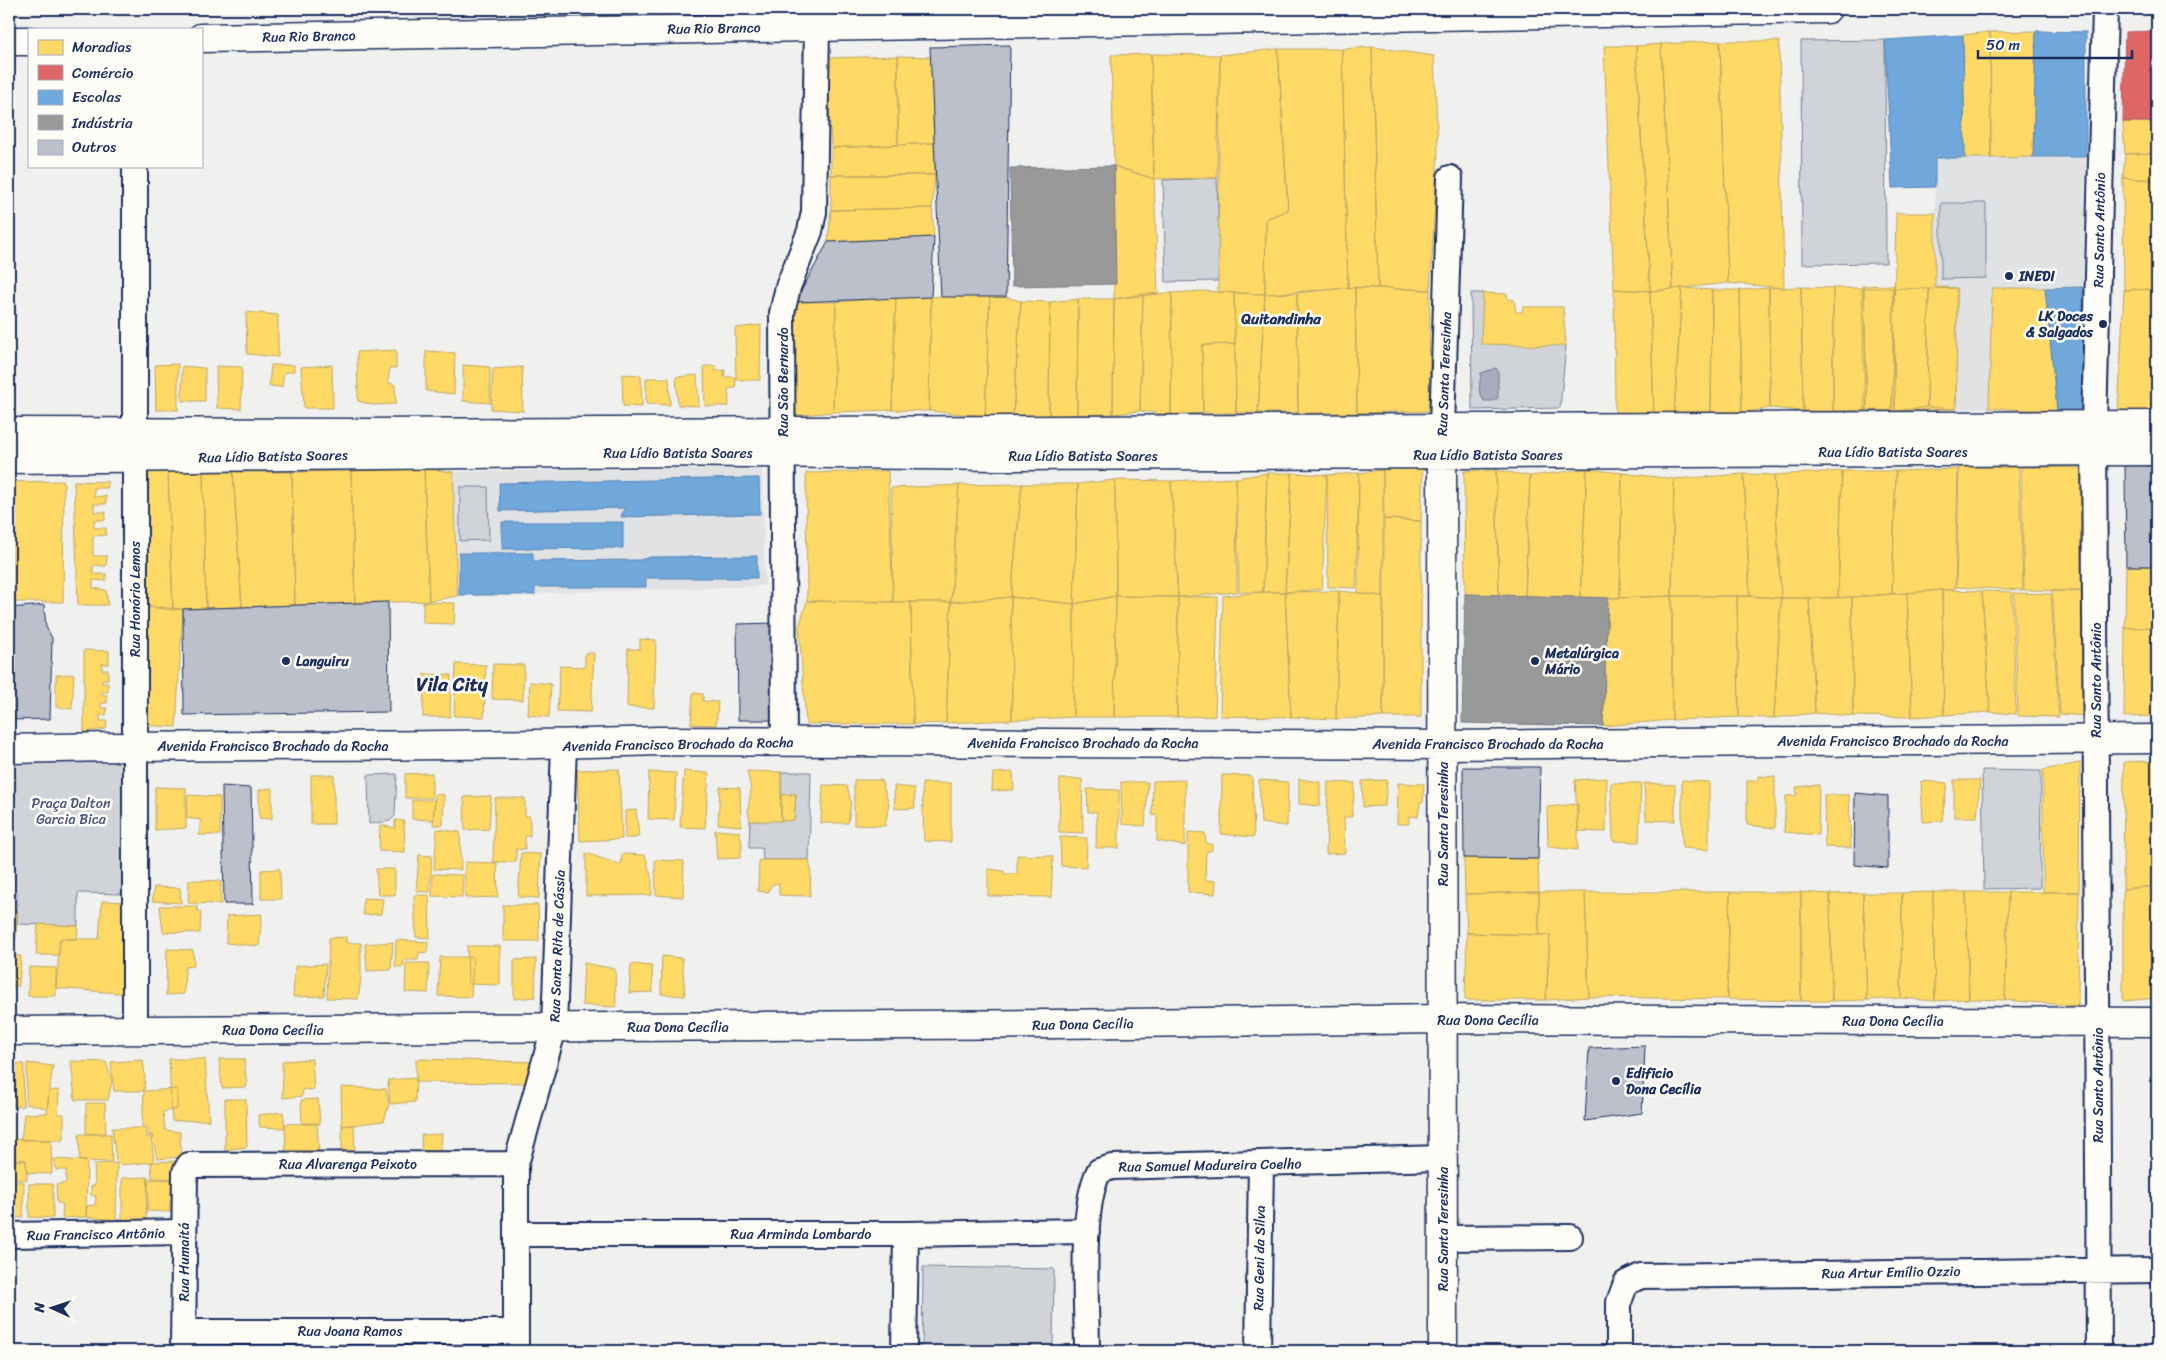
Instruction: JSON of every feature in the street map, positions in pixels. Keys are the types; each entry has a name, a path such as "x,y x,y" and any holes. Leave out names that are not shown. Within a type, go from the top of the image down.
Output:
{"street":[{"name":"Rua Rio Branco","path":"202,38 1484,12 1827,9"},
{"name":"Rua Santo Antônio","path":"2099,1351 2095,438 2105,9"},
{"name":"Rua São Bernardo","path":"784,742 782,313 788,287 810,232 814,212 816,27"},
{"path":"9,41 28,41"},
{"name":"Rua Honório Lemos","path":"135,168 135,1031"},
{"name":"Rua Santa Teresinha","path":"1443,1351 1442,428 1450,178"},
{"name":"Rua Lídio Batista Soares","path":"1193,442 1442,455 1679,454 1768,440 2095,438 2157,425"},
{"name":"Rua Lídio Batista Soares","path":"9,459 135,445 433,444 653,452 783,442 1193,442 1442,428 1681,427 1768,440"},
{"path":"1679,454 1681,427"},
{"name":"Rua Lídio Batista Soares","path":"9,432 135,445"},
{"name":"Rua Lídio Batista Soares","path":"2095,438 2157,451"},
{"name":"Avenida Francisco Brochado da Rocha","path":"9,749 135,746 564,745 660,741 1443,745 2157,739"},
{"name":"Rua Santa Rita de Cássia","path":"516,1342 516,1164 554,1028 564,745"},
{"name":"Rua Dona Cecília","path":"9,1031 554,1028 1443,1019 2157,1022"},
{"name":"Rua Samuel Madureira Coelho","path":"1087,1351 1087,1231 1093,1182 1099,1171 1112,1166 1261,1164 1443,1158"},
{"name":"Rua Alvarenga Peixoto","path":"185,1172 189,1165 516,1164"},
{"name":"Rua Geni da Silva","path":"1258,1351 1261,1164"},
{"name":"Rua Humaitá","path":"183,1341 185,1172"},
{"name":"Rua Arminda Lombardo","path":"516,1234 906,1234 1087,1231"},
{"name":"Rua Francisco Antônio","path":"9,1235 184,1232"},
{"path":"904,1351 906,1234"},
{"path":"1443,1238 1570,1237"},
{"name":"Rua Artur Emílio Ozzio","path":"1619,1351 1619,1302 1626,1283 1641,1276 2157,1270"},
{"name":"Rua Joana Ramos","path":"183,1341 516,1342"}],"shaded area":[{"name":"INEDI","path":"2086,157 2083,287 1992,288 1989,408 1956,409 1957,289 1935,287 1935,158"},
{"path":"762,466 765,586 457,596 453,472"}],"green space":[{"path":"1885,40 1886,263 1802,264 1801,41"},
{"path":"1217,178 1220,281 1166,282 1163,180"},
{"path":"1941,203 1986,203 1986,278 1941,279"},
{"path":"1471,293 1483,293 1566,346 1560,408 1472,410"},
{"path":"460,487 488,487 489,540 460,541"},
{"name":"Praça Dalton Garcia Bica","path":"135,746 123,846 123,894 78,893 78,926 17,924 17,893 9,893 9,749"},
{"path":"1982,770 2041,771 2040,888 1984,889"},
{"path":"781,772 811,772 809,860 763,860 762,848 749,848 750,821 794,820 796,794 781,795"},
{"path":"397,774 395,816 390,821 369,824 368,775"},
{"path":"923,1267 1054,1269 1053,1351 922,1351"}],"water":[{"path":"1496,368 1498,371 1498,398 1492,401 1484,401 1479,390 1481,373"}],"building: Moradias":[{"path":"2036,31 2033,157 1991,158 1990,32"},
{"path":"1990,32 1991,158 1965,158 1963,35"},
{"path":"1720,41 1779,41 1784,288 1728,283"},
{"path":"1720,41 1728,283 1673,289 1661,44"},
{"path":"1661,44 1673,289 1650,291 1636,46"},
{"path":"1604,46 1636,46 1650,291 1614,289"},
{"path":"1372,47 1434,56 1438,151 1430,290 1378,288"},
{"path":"1372,47 1378,288 1348,288 1342,49"},
{"path":"1278,49 1342,49 1348,288 1265,294 1266,219 1288,210"},
{"path":"1278,49 1288,210 1266,219 1265,294 1218,292 1220,55"},
{"path":"1151,54 1220,55 1217,178 1154,179"},
{"path":"1151,54 1154,179 1114,166 1111,55"},
{"path":"898,56 898,145 831,148 827,58"},
{"path":"898,56 931,57 934,143 898,145"},
{"path":"2123,122 2157,122 2157,153 2125,154"},
{"path":"934,143 935,175 831,175 831,148"},
{"path":"2157,153 2157,180 2123,178 2125,154"},
{"path":"1114,166 1154,179 1158,294 1114,299"},
{"path":"831,175 935,175 932,208 831,210"},
{"path":"2123,178 2157,180 2157,289 2124,290"},
{"path":"932,208 934,237 828,242 831,210"},
{"path":"1896,213 1935,213 1935,287 1957,288 1956,409 1892,411"},
{"path":"1894,285 1892,411 1865,412 1862,286"},
{"path":"1355,287 1430,290 1429,411 1357,413"},
{"path":"1355,287 1357,413 1298,413 1297,293"},
{"path":"1801,287 1833,288 1833,411 1803,411"},
{"path":"1801,287 1803,411 1770,408 1769,288"},
{"path":"1682,288 1712,290 1711,413 1674,415"},
{"path":"1682,288 1674,415 1654,418 1650,291"},
{"path":"1769,288 1770,408 1742,413 1740,290"},
{"path":"1833,288 1864,288 1867,410 1833,411"},
{"path":"1864,288 1893,288 1895,411 1867,410"},
{"path":"1893,288 1929,289 1927,407 1895,411"},
{"path":"1957,288 1956,409 1927,407 1929,289"},
{"path":"1992,288 2045,288 2057,411 1989,408"},
{"path":"1614,289 1650,291 1654,414 1615,412"},
{"path":"2157,289 2157,417 2118,415 2124,290"},
{"path":"1712,290 1740,290 1742,413 1711,413"},
{"path":"1202,291 1234,293 1235,344 1202,345 1203,413 1171,415 1172,293"},
{"path":"990,293 1021,301 1013,415 985,416"},
{"path":"990,293 985,416 929,411 931,297"},
{"path":"1172,293 1171,415 1140,411 1143,294"},
{"path":"1234,293 1265,294 1258,413 1236,413"},
{"path":"1297,293 1298,413 1258,413 1265,294"},
{"path":"1483,293 1507,294 1508,299 1514,300 1516,312 1522,312 1523,307 1563,307 1566,346 1481,344"},
{"path":"1143,294 1140,411 1113,414 1114,299"},
{"path":"896,297 931,297 929,411 892,410"},
{"path":"896,297 892,410 833,412 836,302"},
{"path":"1078,299 1114,299 1113,414 1077,415"},
{"path":"1078,299 1077,415 1049,416 1050,302"},
{"path":"1021,301 1050,302 1049,416 1013,415"},
{"path":"795,302 836,302 833,412 792,416"},
{"path":"246,312 278,315 278,357 247,354"},
{"path":"761,325 760,380 736,380 735,328"},
{"path":"1235,344 1236,413 1203,413 1202,345"},
{"path":"396,350 396,368 390,368 388,382 395,385 396,404 374,405 358,401 357,352"},
{"path":"426,351 455,353 454,394 426,391"},
{"path":"178,364 178,410 156,410 155,365"},
{"path":"271,365 294,365 294,371 284,373 282,387 269,386"},
{"path":"332,365 333,408 304,408 301,367"},
{"path":"463,365 490,367 490,403 463,401"},
{"path":"182,366 205,368 205,401 182,401"},
{"path":"216,366 242,367 241,409 217,408"},
{"path":"704,366 716,366 715,371 725,370 724,377 735,377 736,388 728,389 729,406 705,406"},
{"path":"522,367 523,411 491,409 493,369"},
{"path":"622,374 641,375 642,407 623,406"},
{"path":"697,375 699,406 678,405 676,377"},
{"path":"646,378 669,378 670,405 646,404"},
{"path":"1383,461 1423,462 1421,521 1384,519"},
{"path":"1959,467 2019,467 2023,590 1956,587"},
{"path":"2021,467 2086,468 2086,591 2024,590"},
{"path":"424,469 453,472 457,596 429,601"},
{"path":"424,469 429,601 355,603 351,471"},
{"path":"1587,469 1580,597 1525,596 1530,476"},
{"path":"1587,469 1622,473 1620,598 1580,597"},
{"path":"1958,469 1955,589 1892,594 1896,471"},
{"path":"1383,470 1383,596 1358,593 1359,473"},
{"path":"1496,470 1499,595 1465,594 1464,471"},
{"path":"1496,470 1530,476 1525,596 1499,595"},
{"path":"351,471 355,603 295,605 292,472"},
{"path":"888,471 893,602 807,601 806,473"},
{"path":"1842,471 1838,598 1781,598 1774,475"},
{"path":"1842,471 1896,471 1892,594 1838,598"},
{"path":"137,472 168,472 173,610 139,606"},
{"path":"168,472 203,472 206,608 173,610"},
{"path":"203,472 233,472 242,607 206,608"},
{"path":"233,472 292,472 295,605 242,607"},
{"path":"1267,473 1292,473 1285,592 1263,592"},
{"path":"1267,473 1263,592 1239,592 1236,478"},
{"path":"1292,473 1327,475 1322,589 1285,592"},
{"path":"1359,473 1356,588 1328,587 1327,475"},
{"path":"1622,473 1674,479 1672,596 1620,598"},
{"path":"1744,474 1750,596 1672,596 1674,479"},
{"path":"1744,474 1774,475 1781,598 1750,596"},
{"path":"1236,478 1237,592 1178,597 1171,481"},
{"path":"1115,480 1171,481 1178,597 1116,596"},
{"path":"1115,480 1116,596 1074,604 1078,484"},
{"path":"64,481 63,602 12,602 10,482"},
{"path":"74,481 108,482 107,488 94,488 94,497 106,496 106,504 94,504 94,512 106,512 105,520 94,520 94,528 106,528 106,535 93,536 93,556 107,556 106,566 93,565 93,574 106,574 106,581 93,580 93,588 106,590 108,605 78,605"},
{"path":"9,482 12,602 9,603"},
{"path":"1022,484 1078,484 1074,604 1011,597"},
{"path":"1022,484 1011,597 951,602 959,485"},
{"path":"959,485 951,602 893,602 891,488"},
{"path":"1384,519 1421,521 1421,717 1383,717"},
{"path":"2126,566 2157,566 2157,627 2125,628"},
{"path":"1942,590 1944,715 1912,717 1907,593"},
{"path":"1942,590 1982,591 1990,712 1944,715"},
{"path":"1339,591 1336,719 1291,717 1285,592"},
{"path":"1339,591 1383,596 1383,717 1336,719"},
{"path":"1982,591 2012,592 2016,714 1990,712"},
{"path":"2052,591 2087,592 2088,716 2060,714"},
{"path":"1285,592 1291,717 1220,716 1223,596"},
{"path":"1907,593 1912,717 1853,716 1852,597"},
{"path":"2014,593 2051,594 2059,717 2018,716"},
{"path":"1116,596 1114,717 1073,717 1074,604"},
{"path":"1116,596 1178,597 1177,717 1114,717"},
{"path":"1672,596 1672,720 1603,726 1608,598"},
{"path":"1672,596 1737,596 1739,717 1672,720"},
{"path":"1737,596 1781,598 1774,718 1739,717"},
{"path":"1011,597 1012,720 946,723 951,602"},
{"path":"1011,597 1074,604 1073,717 1012,720"},
{"path":"1178,597 1218,597 1215,716 1177,717"},
{"path":"1852,597 1853,716 1815,713 1809,598"},
{"path":"1781,598 1809,598 1815,713 1774,718"},
{"path":"807,601 911,602 913,724 806,724 799,627"},
{"path":"423,602 455,603 454,624 423,623"},
{"path":"911,602 951,602 946,723 913,724"},
{"path":"139,606 183,609 176,727 143,725"},
{"path":"2157,627 2157,716 2124,717 2125,628"},
{"path":"640,639 656,640 654,708 627,707 628,649 640,649"},
{"path":"84,650 109,651 109,664 102,664 102,670 108,670 108,679 102,679 102,683 108,683 108,692 102,692 102,695 107,695 107,703 101,703 101,708 107,708 106,715 100,715 100,721 107,721 106,729 84,732"},
{"path":"585,653 594,653 591,712 557,711 560,666 585,667"},
{"path":"456,664 486,665 484,717 454,716"},
{"path":"493,664 524,665 523,700 492,699"},
{"path":"74,674 72,709 56,707 56,675"},
{"path":"424,674 451,675 450,717 423,717"},
{"path":"530,682 551,684 549,717 528,715"},
{"path":"693,693 703,694 703,701 718,702 716,725 691,724"},
{"path":"2157,761 2157,886 2123,889 2124,762"},
{"path":"2080,763 2079,892 2043,892 2043,770"},
{"path":"619,769 622,839 580,841 577,770"},
{"path":"684,771 709,773 705,828 680,827"},
{"path":"747,771 781,772 781,821 750,821 748,811 751,789"},
{"path":"649,772 676,773 674,820 648,819"},
{"path":"1013,772 1014,790 992,791 993,773"},
{"path":"432,773 432,798 405,798 405,774"},
{"path":"311,775 334,775 334,824 311,824"},
{"path":"1222,775 1252,776 1254,837 1221,834"},
{"path":"1758,776 1775,777 1775,828 1747,825 1747,781 1758,781"},
{"path":"1607,778 1606,832 1578,831 1575,780"},
{"path":"1060,779 1082,779 1083,833 1059,832"},
{"path":"1299,779 1320,782 1320,806 1299,804"},
{"path":"854,780 881,780 889,804 885,826 854,825"},
{"path":"1185,780 1185,846 1157,841 1157,816 1152,815 1153,781"},
{"path":"1259,780 1288,782 1287,826 1261,823"},
{"path":"1387,780 1385,806 1363,807 1362,781"},
{"path":"1682,780 1709,782 1709,850 1682,848"},
{"path":"1954,780 1980,780 1977,817 1954,817"},
{"path":"1921,781 1947,783 1942,821 1923,822"},
{"path":"1121,782 1148,782 1145,826 1122,824"},
{"path":"1328,782 1355,783 1352,817 1344,817 1345,853 1326,854"},
{"path":"922,783 951,783 951,842 924,841"},
{"path":"1398,783 1424,784 1423,802 1420,802 1418,817 1409,816 1409,824 1397,824"},
{"path":"1611,783 1641,783 1639,842 1613,841"},
{"path":"1644,783 1675,785 1675,821 1646,820"},
{"path":"823,785 847,786 851,802 848,823 821,823"},
{"path":"1819,785 1818,835 1784,832 1786,796 1797,795 1796,787"},
{"path":"894,786 914,788 915,808 895,809"},
{"path":"155,787 186,788 186,828 155,830"},
{"path":"720,787 740,788 741,826 718,824"},
{"path":"272,788 272,819 259,818 259,790"},
{"path":"1087,789 1119,790 1119,848 1096,848 1097,812 1088,812"},
{"path":"435,794 444,795 443,825 433,825"},
{"path":"796,794 794,820 781,821 781,795"},
{"path":"188,795 220,797 220,835 199,835 201,820 186,818"},
{"path":"1824,795 1849,795 1851,848 1825,847"},
{"path":"491,796 489,829 465,830 464,797"},
{"path":"495,798 525,798 525,816 530,816 530,836 525,836 525,849 516,849 516,862 493,862"},
{"path":"412,800 435,800 433,820 412,819"},
{"path":"1578,804 1578,850 1548,847 1547,807"},
{"path":"636,810 639,836 625,838 625,811"},
{"path":"395,820 404,821 405,852 379,851 380,825 395,828"},
{"path":"437,829 460,832 461,870 434,869"},
{"path":"715,830 740,832 742,846 740,858 717,859"},
{"path":"1188,832 1205,833 1206,843 1212,845 1212,850 1206,852 1205,880 1216,881 1215,894 1188,892"},
{"path":"1060,837 1087,838 1086,867 1061,866"},
{"path":"521,853 541,854 539,898 518,897"},
{"path":"586,853 621,865 622,854 645,855 652,880 652,895 586,896"},
{"path":"419,855 432,856 430,892 416,891"},
{"path":"1017,855 1053,856 1051,897 988,896 988,869 1004,871 1004,874 1017,874"},
{"path":"1464,858 1538,859 1539,892 1465,894"},
{"path":"655,860 684,861 683,897 656,895"},
{"path":"759,860 809,860 811,871 810,896 779,895 779,883 771,885 768,892 758,891"},
{"path":"465,862 497,863 498,897 465,898"},
{"path":"280,869 281,899 261,899 261,870"},
{"path":"376,869 395,869 395,895 378,895"},
{"path":"433,874 463,875 462,897 432,896"},
{"path":"189,880 221,881 221,904 188,903"},
{"path":"2157,886 2157,998 2123,1001 2123,889"},
{"path":"154,887 180,888 181,903 152,901"},
{"path":"1539,892 1539,935 1467,933 1465,894"},
{"path":"1539,892 1585,892 1589,997 1546,1000 1550,935 1539,935"},
{"path":"1585,892 1730,892 1727,999 1589,997"},
{"path":"1730,892 1801,892 1801,1001 1727,999"},
{"path":"1801,892 1830,894 1832,1001 1801,1001"},
{"path":"1933,892 1935,1001 1901,998 1902,893"},
{"path":"1933,892 1966,892 1969,999 1935,1001"},
{"path":"1966,892 2008,892 2005,1000 1969,999"},
{"path":"2008,892 2079,892 2078,1006 2005,1000"},
{"path":"1863,893 1867,1000 1832,1001 1830,894"},
{"path":"1863,893 1902,893 1901,998 1867,1000"},
{"path":"414,895 429,895 430,938 416,937"},
{"path":"363,898 383,899 381,914 363,915"},
{"path":"102,901 131,902 132,994 56,988 60,939 99,939"},
{"path":"503,905 538,905 539,941 503,941"},
{"path":"160,906 197,906 197,910 201,912 200,933 163,932"},
{"path":"17,909 16,934 9,933 9,910"},
{"path":"262,914 259,946 226,943 227,916"},
{"path":"38,924 78,926 77,939 60,939 59,955 36,955"},
{"path":"9,933 16,934 16,939 9,940"},
{"path":"1467,933 1550,935 1546,1000 1465,1000"},
{"path":"346,937 346,943 361,943 361,977 358,999 327,998 329,938"},
{"path":"396,940 428,942 427,953 419,952 418,960 404,960 403,967 395,967"},
{"path":"393,942 391,970 367,971 365,944"},
{"path":"467,946 500,946 500,985 468,984"},
{"path":"167,949 193,950 194,966 185,967 184,994 166,995"},
{"path":"9,956 21,956 19,986 9,986"},
{"path":"662,956 682,958 685,996 661,994"},
{"path":"440,957 473,957 471,997 438,996"},
{"path":"536,959 535,997 514,999 514,960"},
{"path":"406,963 429,963 428,993 405,992"},
{"path":"584,963 615,969 616,1007 582,1005"},
{"path":"326,964 324,996 293,997 295,966"},
{"path":"631,964 652,966 653,992 629,993"},
{"path":"29,967 56,968 56,996 28,996"},
{"path":"169,1059 205,1059 209,1120 172,1121"},
{"path":"219,1059 244,1059 247,1087 222,1088"},
{"path":"312,1059 314,1090 303,1089 302,1096 283,1098 282,1061"},
{"path":"416,1059 536,1062 535,1083 416,1082"},
{"path":"143,1060 144,1091 114,1091 111,1062"},
{"path":"71,1061 106,1062 112,1081 108,1100 75,1100"},
{"path":"9,1063 24,1064 23,1106 9,1106"},
{"path":"27,1063 53,1066 47,1108 26,1104"},
{"path":"416,1078 415,1102 390,1104 388,1080"},
{"path":"341,1087 386,1089 389,1104 384,1121 342,1126"},
{"path":"177,1089 177,1109 163,1112 165,1130 180,1132 181,1157 157,1159 152,1135 149,1135 148,1128 142,1128 144,1091"},
{"path":"59,1090 58,1114 64,1114 64,1140 21,1140 24,1114 47,1113 49,1091"},
{"path":"225,1099 246,1099 247,1147 225,1150"},
{"path":"318,1099 320,1124 302,1124 301,1100"},
{"path":"86,1103 105,1103 106,1133 86,1134"},
{"path":"283,1112 285,1128 260,1127 258,1115"},
{"path":"317,1123 319,1155 286,1155 285,1124"},
{"path":"354,1125 355,1158 342,1158 342,1126"},
{"path":"112,1128 146,1128 147,1137 151,1136 154,1162 120,1165 116,1160"},
{"path":"79,1134 111,1134 112,1162 80,1161"},
{"path":"442,1134 440,1157 422,1158 421,1135"},
{"path":"9,1139 51,1140 52,1174 27,1173 26,1160 9,1160"},
{"path":"54,1159 87,1161 86,1217 62,1218 63,1204 57,1203 56,1185 66,1183 66,1170 56,1170"},
{"path":"9,1160 26,1160 27,1180 9,1179"},
{"path":"181,1161 183,1179 152,1178 151,1162"},
{"path":"117,1163 116,1220 86,1217 87,1206 95,1205 96,1196 91,1195 91,1187 95,1185 94,1164"},
{"path":"148,1177 146,1219 122,1220 122,1178"},
{"path":"148,1179 174,1180 173,1187 177,1187 177,1201 170,1202 170,1212 148,1211"},
{"path":"9,1181 24,1182 23,1217 9,1219"},
{"path":"29,1184 53,1184 53,1218 29,1217"}],"building: Comércio":[{"path":"2157,31 2157,122 2123,122 2125,32"}],"building: Escolas":[{"path":"2036,31 2086,32 2086,157 2033,157"},
{"path":"1963,35 1965,158 1935,158 1935,187 1892,188 1885,40"},
{"path":"2083,287 2083,411 2057,411 2045,288"},
{"path":"759,478 760,514 621,517 624,508 500,511 499,483"},
{"path":"502,522 623,522 623,548 502,549"},
{"path":"459,553 533,553 533,561 757,556 757,578 646,578 646,587 535,587 535,595 459,595"}],"building: Indústria":[{"path":"1114,166 1116,284 1012,286 1010,168"},
{"name":"Metalúrgica Mário","path":"1465,594 1608,598 1603,726 1462,723"}],"building: Outros":[{"path":"1010,45 1006,297 941,297 930,47"},
{"path":"934,237 931,297 795,302 828,242"},
{"path":"2125,465 2157,466 2157,566 2126,566"},
{"name":"Languiru","path":"388,602 389,712 184,715 183,609"},
{"path":"44,605 46,627 52,638 50,719 10,720 9,608"},
{"path":"777,623 778,720 738,720 737,624"},
{"path":"1463,767 1540,767 1538,859 1464,858"},
{"path":"222,786 251,788 253,904 224,904"},
{"path":"1855,793 1888,796 1888,868 1854,865"},
{"name":"Edificio Dona Cecília","path":"1645,1046 1642,1113 1585,1121 1589,1048"}],"place":[{"name":"INEDI","path":"2009,276"},
{"name":"LK Doces & Salgados","path":"2103,324"},
{"name":"Languiru","path":"286,661"},
{"name":"Metalúrgica Mário","path":"1535,661"},
{"name":"Edificio Dona Cecília","path":"1616,1081"}],"district":[{"name":"Quitandinha","path":"1281,319"},
{"name":"Vila City","path":"452,684"}]}
